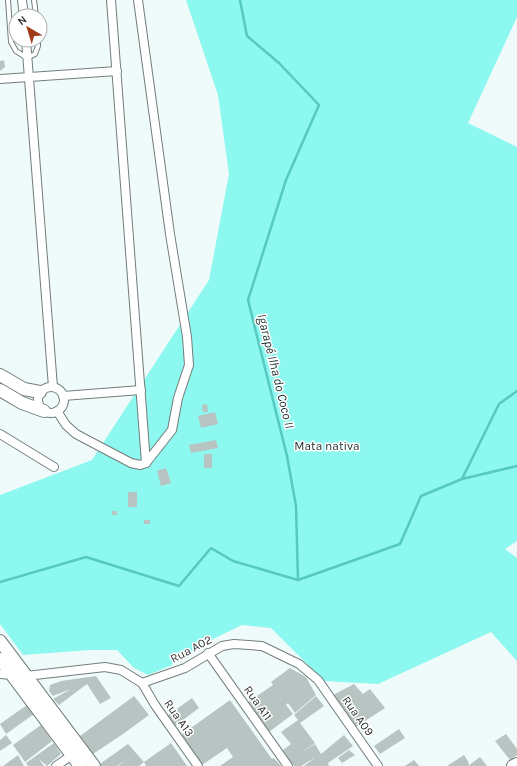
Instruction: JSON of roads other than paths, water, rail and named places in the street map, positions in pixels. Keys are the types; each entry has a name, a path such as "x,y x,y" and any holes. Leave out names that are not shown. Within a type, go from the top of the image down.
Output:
{"street":[{"path":"111,0 146,463"},
{"path":"57,411 66,426 76,434 131,463 136,465 146,463 172,430 178,398 189,365 187,337 170,234 138,0"},
{"path":"26,48 53,386"},
{"path":"0,79 117,71"},
{"path":"0,375 24,389 40,392"},
{"path":"0,390 22,402 44,411 57,411 63,404 63,396 59,390 53,386 46,387 38,396 38,405 44,411"},
{"path":"63,396 141,390"},
{"path":"0,434 54,467"},
{"path":"0,641 94,766"},
{"name":"Rua A02","path":"142,683 185,668 222,646 234,644 262,646 299,664 318,680"},
{"name":"Rua A11","path":"208,653 288,766"},
{"path":"0,658 6,674 80,766"},
{"path":"6,674 26,676 112,667 121,670 142,683"},
{"name":"Rua A09","path":"318,680 378,766"},
{"name":"Rua A13","path":"142,683 155,705 198,766"},
{"path":"56,766 72,755"}],"lane":[{"path":"8,0 11,42 16,51 27,58 35,54 37,48"}],"waterway":[{"name":"Igarapé Ilha do Coco II","path":"0,582 86,557 179,586 211,548 233,561 298,580 296,506 287,456 248,300 286,180 319,105 279,63 247,36 240,0"},
{"path":"462,479 499,404 517,391"},
{"path":"298,580 400,544 421,496 462,479 517,466"}],"park label":[{"name":"Mata nativa","path":"327,446"}]}
